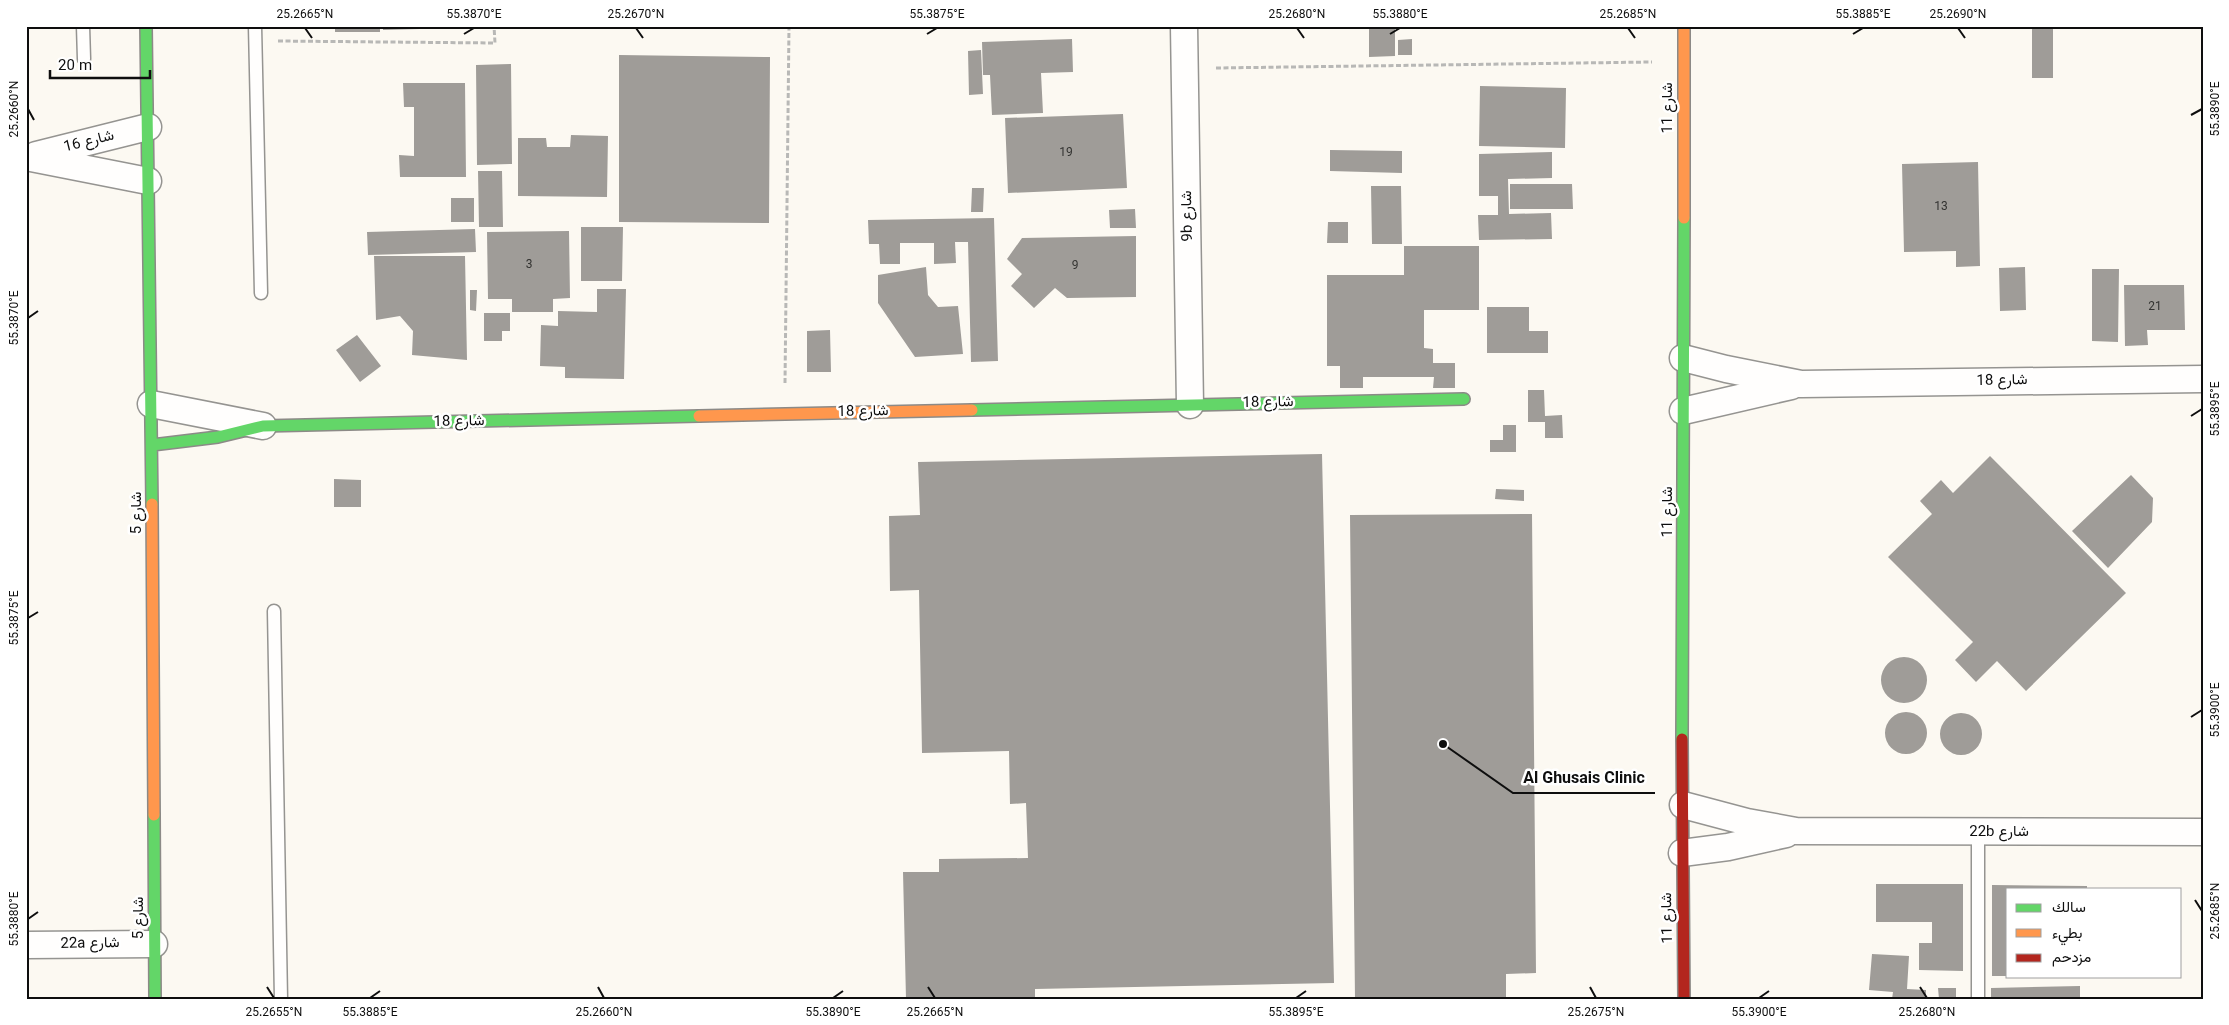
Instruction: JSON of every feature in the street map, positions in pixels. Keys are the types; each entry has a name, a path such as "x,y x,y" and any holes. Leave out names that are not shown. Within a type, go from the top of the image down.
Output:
{"street":[{"name":"شارع 5","path":"146,26 152,445 155,999"},
{"name":"9b شارع","path":"1184,26 1190,405"},
{"name":"شارع 11","path":"1684,26 1682,853 1684,999"},
{"name":"شارع 16","path":"28,157 148,127"},
{"name":"شارع 16","path":"28,157 148,181"},
{"name":"شارع 18","path":"1683,358 1801,384 2203,379"},
{"name":"شارع 18","path":"1683,411 1801,384"},
{"name":"شارع 18","path":"152,445 218,436 263,426 1464,399"},
{"name":"شارع 18","path":"151,404 263,426"},
{"name":"22b شارع","path":"1683,804 1747,822 1796,831 2203,832"},
{"name":"22b شارع","path":"1682,853 1728,847 1796,831"},
{"name":"22a شارع","path":"26,945 154,944"}],"lane":[{"path":"83,26 84,58"},
{"path":"254,26 261,293"},
{"path":"274,611 281,999"},
{"path":"1978,832 1978,999"}],"path":[{"path":"255,41 495,43 494,26"},
{"path":"784,414 789,26"},
{"path":"1185,68 1683,62"}],"building":[{"path":"335,26 380,26 380,32 335,32"},
{"path":"383,26 457,26 457,28 383,30"},
{"path":"1336,26 1395,26 1395,56 1369,57 1369,29 1336,29"},
{"path":"2032,26 2053,26 2053,78 2032,78"},
{"path":"1072,39 1073,72 1041,73 1043,113 992,115 990,75 983,75 982,42"},
{"path":"1412,39 1412,55 1398,55 1398,40"},
{"path":"981,50 983,94 969,95 968,51"},
{"path":"619,55 770,57 769,223 619,222"},
{"path":"511,64 512,164 477,165 476,65"},
{"path":"403,83 465,83 466,177 400,177 399,155 414,156 414,107 404,107"},
{"path":"1480,86 1566,88 1565,148 1479,146"},
{"path":"1123,114 1127,188 1008,193 1005,118"},
{"path":"571,135 608,136 607,197 518,196 518,138 546,138 547,147 570,147"},
{"path":"1330,150 1402,151 1402,173 1330,171"},
{"path":"1552,152 1552,178 1508,179 1509,214 1551,213 1552,239 1479,240 1478,215 1498,215 1498,196 1479,196 1479,154"},
{"path":"1978,162 1980,266 1956,267 1956,251 1904,252 1902,164"},
{"path":"478,171 502,171 503,227 479,227"},
{"path":"1510,184 1572,184 1573,209 1510,209"},
{"path":"1371,186 1401,186 1402,244 1372,244"},
{"path":"972,188 984,188 983,212 971,212"},
{"path":"451,198 474,198 474,222 451,222"},
{"path":"1135,209 1136,228 1110,228 1109,210"},
{"path":"994,218 998,361 971,362 968,242 955,242 956,263 934,264 934,243 900,243 900,264 880,264 879,244 869,244 868,220"},
{"path":"1328,222 1348,222 1348,243 1327,243"},
{"path":"581,227 623,227 622,281 581,281"},
{"path":"475,229 476,252 368,255 367,232"},
{"path":"569,231 570,298 553,299 553,312 512,312 512,299 488,299 487,232"},
{"path":"1136,236 1136,297 1067,298 1055,288 1034,308 1011,286 1022,274 1007,259 1022,238"},
{"path":"1404,246 1479,246 1479,310 1424,310 1424,348 1433,349 1433,363 1455,363 1455,388 1433,388 1434,377 1363,377 1363,388 1340,388 1340,366 1327,366 1327,275 1404,275"},
{"path":"374,256 465,256 467,360 412,355 413,331 400,316 376,320"},
{"path":"926,267 928,295 938,307 958,306 963,354 915,357 878,303 878,275"},
{"path":"2025,267 2026,310 2000,311 1999,268"},
{"path":"2092,269 2119,269 2118,342 2092,341"},
{"path":"2124,285 2184,285 2185,330 2147,330 2148,345 2125,346"},
{"path":"597,289 626,289 624,379 565,378 565,367 540,366 541,325 558,326 558,311 597,312"},
{"path":"470,290 477,290 476,311 470,310"},
{"path":"1487,307 1529,307 1529,331 1548,331 1548,353 1487,353"},
{"path":"484,313 510,313 510,331 502,331 502,341 484,341"},
{"path":"830,330 831,372 807,372 807,331"},
{"path":"357,335 381,366 360,382 336,350"},
{"path":"1528,390 1544,390 1545,416 1562,415 1563,438 1545,438 1545,422 1528,422"},
{"path":"1503,425 1516,425 1516,452 1490,452 1490,440 1503,440"},
{"path":"1322,454 1334,983 1035,989 1035,999 906,999 903,872 939,872 939,859 1028,858 1026,803 1010,804 1009,751 922,753 919,590 890,591 889,516 920,515 918,462"},
{"path":"1990,456 2126,593 2026,691 1997,661 1976,682 1955,660 1973,642 1888,557 1932,514 1920,501 1941,480 1953,493"},
{"path":"2131,475 2153,498 2152,522 2108,568 2072,531"},
{"path":"334,479 361,480 361,507 334,507"},
{"path":"1496,489 1524,490 1524,501 1495,499"},
{"path":"1532,514 1536,973 1506,974 1506,999 1355,999 1350,515"},
{"path":"1909,657 1921,663 1926,671 1926,689 1921,697 1913,702 1899,703 1887,697 1882,689 1881,675 1887,663 1895,658"},
{"path":"1906,712 1921,718 1927,733 1921,748 1906,754 1891,748 1885,733 1891,718"},
{"path":"1961,713 1976,719 1982,734 1976,749 1961,755 1946,749 1940,734 1946,719"},
{"path":"1876,884 1963,884 1963,971 1919,970 1919,943 1932,943 1932,922 1876,922"},
{"path":"1992,885 2087,886 2087,888 2006,888 2006,976 1992,976"},
{"path":"1872,954 1909,956 1907,989 1926,990 1926,999 1892,999 1893,992 1869,990"},
{"path":"2080,986 2080,999 1991,999 1991,988"},
{"path":"1938,988 1956,988 1956,999 1939,999"}],"traffic: fast":[{"path":"146,26 152,504"},
{"path":"1682,739 1684,218"},
{"path":"972,410 1464,399"},
{"path":"152,445 218,437 263,426 699,416"},
{"path":"154,815 155,999"}],"traffic: slow":[{"path":"1684,26 1684,218"},
{"path":"699,416 972,410"},
{"path":"152,504 154,815"}],"traffic: jam":[{"path":"1682,739 1684,999"}],"place":[{"name":"Al Ghusais Clinic","path":"1443,744"}]}
